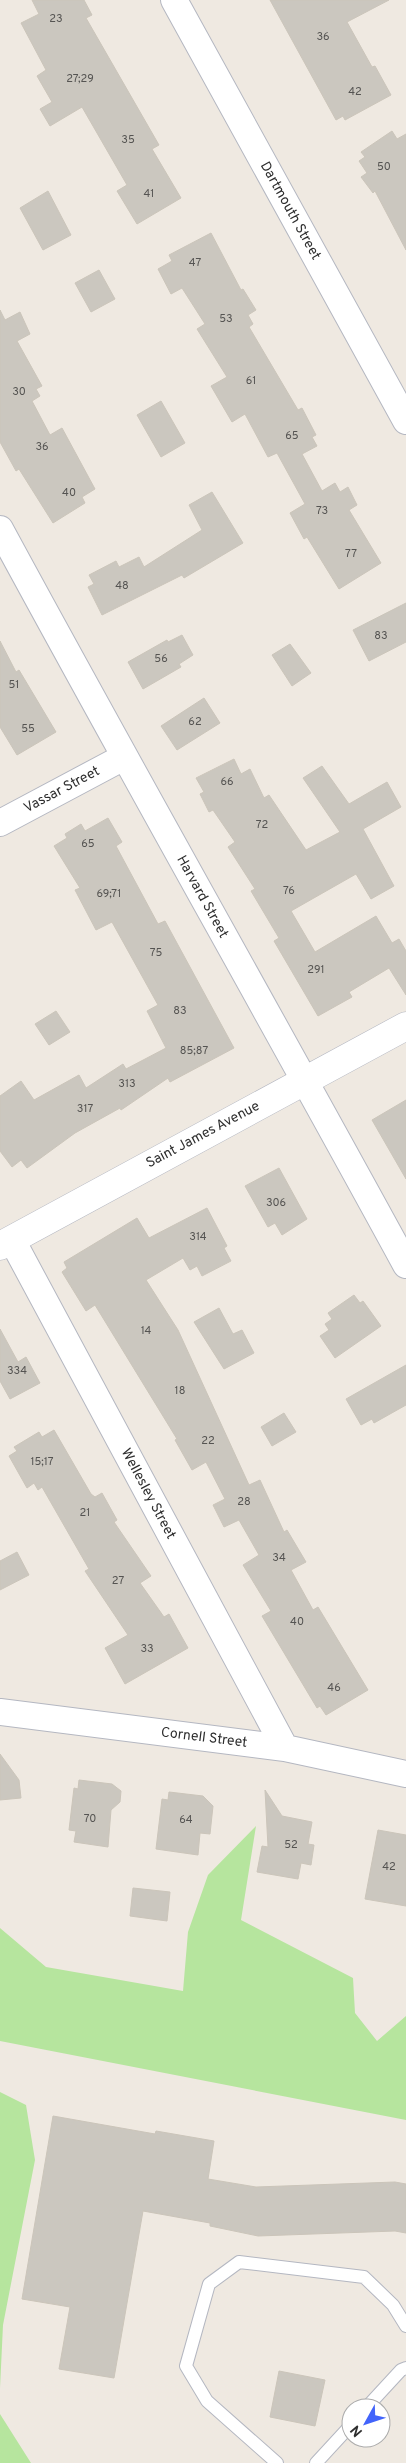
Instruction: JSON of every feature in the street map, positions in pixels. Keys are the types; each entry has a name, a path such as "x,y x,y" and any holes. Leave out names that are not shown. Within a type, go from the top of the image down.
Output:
{"main road":[{"name":"Saint James Avenue","path":"6,1243 406,1026"}],"street":[{"name":"Dartmouth Street","path":"174,0 406,421"},
{"name":"Harvard Street","path":"0,529 124,757 306,1080 406,1265"},
{"name":"Vassar Street","path":"0,823 124,757"},
{"name":"Wellesley Street","path":"6,1243 285,1748"},
{"name":"Cornell Street","path":"0,1712 285,1748 406,1774"}],"lane":[{"path":"278,2463 207,2402 186,2366 209,2284 239,2262 364,2277 393,2305 406,2326"},
{"path":"375,2398 401,2370 406,2368"},
{"path":"316,2463 341,2436"}],"green space":[{"path":"256,1826 241,1920 353,1978 355,2013 377,2041 406,2016 406,2120 0,2041 0,1928 46,1967 183,1991 188,1932 208,1875"},
{"path":"0,2092 26,2105 35,2160 3,2325 0,2388"},
{"path":"0,2414 31,2463 0,2463"}],"building":[{"path":"32,0 84,0 92,15 86,18 159,145 152,149 181,198 137,224 117,191 127,185 82,107 50,126 40,109 52,102 37,76 46,70 21,23 39,14"},
{"path":"270,0 389,0 347,22 372,67 375,66 391,95 345,120 343,116 336,120"},
{"path":"392,131 397,139 406,134 406,250 375,191 373,193 361,177 367,173 359,161 365,157 361,152"},
{"path":"48,191 71,235 43,250 20,208"},
{"path":"211,233 241,290 243,289 256,310 248,315 253,324 249,327 298,410 302,408 316,435 312,437 317,446 302,454 322,491 335,483 340,492 348,487 357,505 349,510 381,563 339,589 307,537 304,539 290,513 305,504 277,453 268,457 245,414 232,422 211,386 227,377 197,329 205,324 182,288 171,294 158,269 172,261 169,255"},
{"path":"99,270 115,299 91,312 75,283"},
{"path":"0,310 5,320 20,312 30,334 17,341 42,386 36,389 40,396 32,401 50,435 62,428 95,489 82,497 85,503 53,523 19,469 16,471 0,442"},
{"path":"161,401 185,443 161,457 137,415"},
{"path":"212,492 243,543 184,578 182,575 102,615 88,587 94,584 89,575 116,561 119,567 139,557 144,567 202,530 189,505"},
{"path":"406,603 406,642 369,661 353,630"},
{"path":"182,635 193,655 179,664 181,667 143,689 128,662 167,640 168,642"},
{"path":"0,641 16,672 19,670 56,732 17,755 0,727"},
{"path":"290,644 311,673 292,686 272,655"},
{"path":"204,698 220,723 177,750 161,726"},
{"path":"234,759 241,774 250,769 264,798 269,795 306,850 340,832 303,778 322,766 349,804 387,782 401,807 363,829 394,886 371,899 356,874 291,911 315,952 376,916 392,943 399,939 406,951 406,995 389,968 349,992 352,997 318,1016 274,941 279,938 251,891 255,889 228,847 235,842 213,810 209,812 200,794 204,792 196,778"},
{"path":"108,818 122,842 116,846 158,924 165,921 234,1048 170,1082 168,1078 121,1110 120,1108 75,1133 27,1168 21,1160 12,1167 0,1151 0,1096 21,1081 34,1100 79,1075 86,1088 123,1064 126,1069 166,1048 147,1011 158,1005 112,922 96,930 75,890 80,888 54,846 67,838 65,834 81,824 85,831"},
{"path":"56,1011 70,1032 49,1045 35,1024"},
{"path":"406,1100 406,1179 372,1120"},
{"path":"279,1168 307,1219 282,1235 275,1223 268,1227 245,1186"},
{"path":"207,1208 227,1246 224,1248 231,1261 202,1276 197,1266 190,1270 183,1258 146,1280 178,1330 249,1485 260,1480 284,1532 287,1530 306,1562 291,1570 313,1610 318,1607 368,1690 326,1715 320,1706 317,1708 262,1616 271,1611 243,1565 259,1555 239,1520 224,1527 213,1505 225,1499 206,1462 192,1470 175,1440 177,1439 95,1305 86,1311 62,1272 67,1268 64,1262 137,1218 149,1238"},
{"path":"354,1295 360,1303 363,1301 381,1326 335,1358 320,1336 329,1330 325,1324 332,1319 328,1313"},
{"path":"219,1308 233,1334 242,1330 254,1353 224,1369 194,1322"},
{"path":"0,1329 18,1362 26,1357 40,1383 10,1399 0,1381"},
{"path":"406,1365 406,1405 374,1423 372,1419 361,1425 346,1399"},
{"path":"284,1413 296,1432 272,1446 261,1427"},
{"path":"54,1430 91,1494 95,1497 102,1493 117,1520 114,1522 151,1576 140,1583 164,1617 169,1614 188,1648 125,1684 105,1648 128,1635 85,1571 89,1569 42,1487 38,1490 34,1483 27,1488 9,1456 17,1451 14,1447 39,1432 42,1437"},
{"path":"17,1552 29,1575 0,1590 0,1561"},
{"path":"0,1754 19,1780 21,1798 0,1800"},
{"path":"79,1780 112,1784 121,1791 120,1802 111,1810 108,1847 74,1842 76,1831 69,1830 74,1788 78,1789"},
{"path":"265,1790 282,1816 312,1822 308,1844 314,1845 311,1865 301,1863 298,1879 257,1872 262,1846 268,1847"},
{"path":"169,1792 203,1796 213,1806 210,1834 200,1833 198,1855 156,1849 162,1799 168,1800"},
{"path":"378,1830 406,1835 406,1906 365,1899"},
{"path":"133,1888 170,1892 167,1921 130,1916"},
{"path":"53,2116 155,2134 156,2131 214,2141 208,2179 256,2187 395,2182 406,2184 406,2233 395,2231 258,2236 210,2226 210,2223 143,2211 114,2378 59,2369 70,2307 22,2299"},
{"path":"279,2371 325,2380 315,2426 270,2417"}]}
